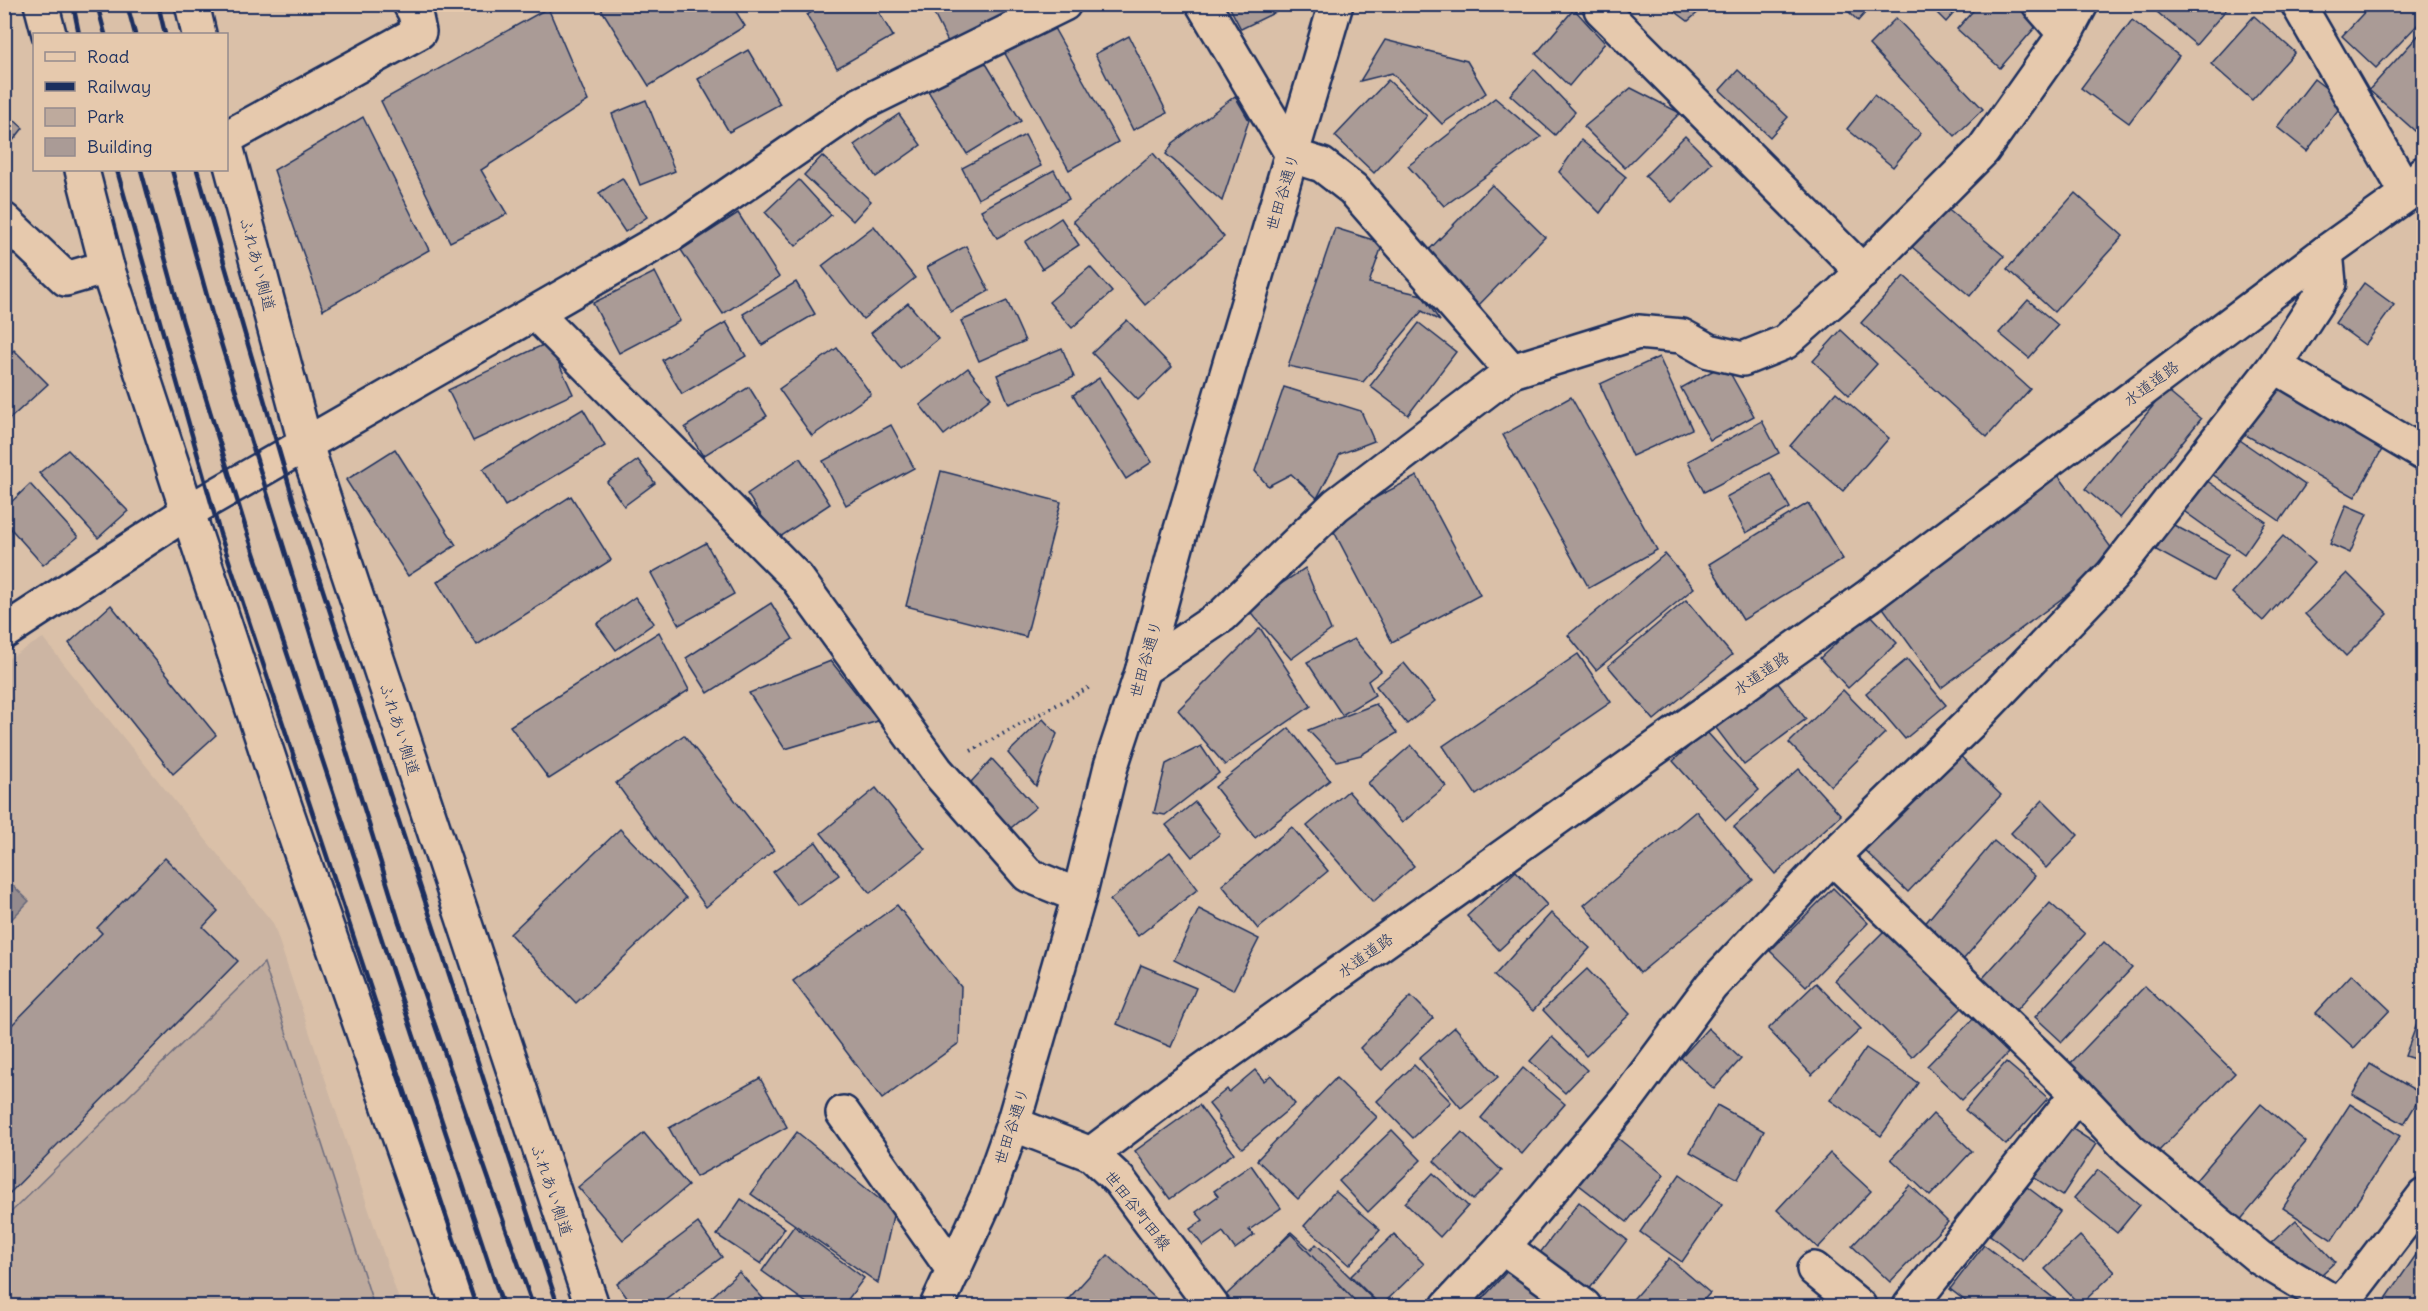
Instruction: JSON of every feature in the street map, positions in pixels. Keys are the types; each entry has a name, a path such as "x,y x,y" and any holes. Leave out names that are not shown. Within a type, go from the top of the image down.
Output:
{"street":[{"path":"41,4 49,33"},
{"path":"192,4 199,33"},
{"path":"228,137 419,32 415,13 410,4"},
{"path":"4,632 189,511 305,442 672,234 861,104 1064,4"},
{"path":"1203,4 1293,156 1322,165 1353,189 1512,371"},
{"name":"世田谷通り","path":"938,1306 987,1197 1013,1124 1079,896 1111,766 1143,669 1177,543 1336,4"},
{"path":"2039,4 2065,34"},
{"path":"1143,669 1223,615 1335,505 1512,371 1638,332 1682,336 1709,351 1743,359 1785,342 1863,272 1983,150 2065,34 2081,4"},
{"path":"2298,4 2418,182"},
{"path":"1601,9 1863,272"},
{"name":"ふれあい側道","path":"228,153 305,442 592,1306"},
{"path":"82,171 107,267 284,804 458,1306"},
{"name":"水道道路","path":"1091,1154 1181,1086 1869,596 2418,182"},
{"path":"4,220 66,279 107,267"},
{"path":"1448,1306 1503,1247 1627,1099 1712,986 1832,857 1970,723 2112,575 2275,366 2329,282 2326,252"},
{"path":"535,313 796,577 936,770 1028,875 1079,896"},
{"path":"2275,366 2424,454"},
{"path":"1832,857 2077,1094 2130,1151 2260,1258 2340,1306 2424,1196"},
{"path":"1910,1306 2077,1094"},
{"path":"843,1113 954,1271"},
{"name":"世田谷町田線","path":"1013,1124 1091,1154 1119,1180 1212,1306"},
{"path":"1503,1247 1584,1306"},
{"path":"1814,1269 1859,1306"}],"path":[{"path":"936,770 1090,687"}],"shaded area":[{"path":"43,638 273,923 401,1306 5,1306 4,661"},
{"path":"5,878 29,901 4,926"}],"green space":[{"path":"264,963 374,1306 5,1306 5,1218"}],"building":[{"path":"598,4 731,4 745,26 649,86"},
{"path":"824,4 874,4 893,36 837,68 807,15"},
{"path":"929,4 1033,4 951,48"},
{"path":"1228,4 1272,4 1276,12 1241,29"},
{"path":"1665,4 1708,4 1688,21"},
{"path":"1841,4 1873,4 1858,21"},
{"path":"1928,4 1962,4 1946,22"},
{"path":"1979,4 2018,4 2039,23 2000,68 1957,29"},
{"path":"2161,4 2231,4 2196,45 2156,11"},
{"path":"2372,4 2424,4 2424,18 2376,68 2342,36"},
{"path":"548,8 588,101 481,170 507,214 450,242 381,101"},
{"path":"1574,9 1605,43 1569,86 1536,54"},
{"path":"2254,16 2295,52 2252,100 2211,64"},
{"path":"1896,18 1983,109 1955,136 1869,45"},
{"path":"2132,20 2179,56 2129,123 2081,88"},
{"path":"1050,21 1118,142 1069,170 1002,48"},
{"path":"2424,29 2424,139 2369,90"},
{"path":"1129,36 1167,113 1133,130 1095,54"},
{"path":"1385,40 1467,61 1486,93 1442,124 1392,73 1360,81"},
{"path":"748,50 780,104 729,132 698,79"},
{"path":"982,57 1021,121 967,154 928,91"},
{"path":"1534,69 1575,112 1555,135 1510,95"},
{"path":"1738,70 1788,117 1770,137 1720,90"},
{"path":"2314,79 2344,102 2307,151 2277,127"},
{"path":"1388,80 1427,116 1374,173 1335,136"},
{"path":"1631,88 1680,113 1625,168 1584,127"},
{"path":"1874,95 1921,133 1893,167 1847,129"},
{"path":"1235,96 1249,120 1222,201 1166,154 1173,143"},
{"path":"1495,98 1541,137 1444,206 1408,166"},
{"path":"646,100 675,171 640,185 612,114"},
{"path":"4,111 23,128 4,152"},
{"path":"899,114 921,145 876,177 854,145"},
{"path":"363,117 429,250 323,310 274,170"},
{"path":"1025,135 1041,166 978,199 962,168"},
{"path":"1685,136 1712,163 1672,202 1645,176"},
{"path":"1581,140 1626,177 1600,213 1559,172"},
{"path":"1153,153 1224,237 1145,305 1073,221"},
{"path":"822,156 871,201 853,221 804,175"},
{"path":"1054,170 1069,199 997,238 981,210"},
{"path":"622,178 647,217 625,232 599,193"},
{"path":"799,180 831,215 796,246 765,212"},
{"path":"1492,185 1545,237 1477,307 1424,255"},
{"path":"2075,193 2123,236 2054,312 2007,269"},
{"path":"1945,207 2004,256 1970,296 1912,247"},
{"path":"738,213 779,277 723,314 681,250"},
{"path":"1061,218 1079,245 1042,269 1025,242"},
{"path":"874,226 915,278 863,319 822,266"},
{"path":"1335,228 1383,243 1369,283 1422,295 1440,321 1422,311 1363,382 1288,366"},
{"path":"966,246 989,291 951,312 927,267"},
{"path":"1090,267 1112,292 1072,328 1049,302"},
{"path":"655,272 680,321 619,353 593,303"},
{"path":"1904,276 2030,389 1987,437 1861,323"},
{"path":"796,282 815,314 762,345 743,314"},
{"path":"2364,283 2394,305 2365,345 2335,323"},
{"path":"2028,300 2058,325 2029,358 1999,333"},
{"path":"1007,301 1025,341 979,361 961,321"},
{"path":"908,303 938,339 901,369 871,333"},
{"path":"1127,320 1172,367 1138,400 1092,353"},
{"path":"726,322 746,356 682,394 662,360"},
{"path":"1419,323 1456,352 1408,415 1370,386"},
{"path":"1841,330 1877,364 1849,395 1813,361"},
{"path":"549,342 573,394 473,441 448,390"},
{"path":"837,348 871,394 812,436 779,389"},
{"path":"1062,348 1074,377 1009,404 997,375"},
{"path":"14,350 48,384 4,424 4,359"},
{"path":"1659,357 1692,429 1632,456 1600,384"},
{"path":"1725,364 1754,416 1710,440 1681,388"},
{"path":"968,368 991,398 944,435 920,405"},
{"path":"1099,378 1152,462 1126,479 1073,395"},
{"path":"2273,383 2384,446 2355,497 2244,434"},
{"path":"749,387 767,416 703,456 685,427"},
{"path":"1284,387 1361,411 1374,441 1340,454 1317,498 1291,474 1268,486 1255,471"},
{"path":"2166,390 2201,419 2120,518 2085,489"},
{"path":"1836,392 1889,438 1843,491 1790,446"},
{"path":"1571,397 1657,550 1589,588 1503,435"},
{"path":"583,409 605,446 505,506 483,469"},
{"path":"1762,421 1779,453 1704,492 1688,461"},
{"path":"891,425 914,468 846,505 823,461"},
{"path":"2237,438 2305,485 2280,521 2212,474"},
{"path":"395,449 456,545 408,576 346,480"},
{"path":"68,450 128,511 98,538 39,473"},
{"path":"800,458 830,504 777,539 747,494"},
{"path":"638,460 655,483 624,506 607,482"},
{"path":"941,471 1061,502 1026,637 906,606"},
{"path":"1770,473 1790,508 1746,533 1726,497"},
{"path":"2058,475 2118,557 1941,688 1881,605"},
{"path":"1417,476 1480,595 1392,642 1329,522"},
{"path":"2203,478 2266,522 2244,554 2181,509"},
{"path":"30,484 78,537 43,565 4,521 4,509"},
{"path":"571,496 611,560 477,645 437,582"},
{"path":"1808,503 1843,559 1743,620 1709,564"},
{"path":"2346,505 2367,514 2350,553 2330,544"},
{"path":"2170,523 2228,554 2213,581 2156,550"},
{"path":"2283,536 2314,563 2263,621 2232,593"},
{"path":"706,543 734,594 679,625 651,573"},
{"path":"1665,554 1694,588 1596,670 1568,635"},
{"path":"1305,568 1331,630 1291,659 1246,607"},
{"path":"2347,573 2388,614 2346,656 2305,614"},
{"path":"635,597 654,623 616,650 597,624"},
{"path":"1686,600 1732,655 1654,720 1608,666"},
{"path":"771,603 793,639 708,693 686,658"},
{"path":"111,605 216,735 173,774 69,643"},
{"path":"1869,613 1897,643 1848,688 1820,658"},
{"path":"1260,628 1311,706 1225,765 1178,710"},
{"path":"659,632 689,690 549,779 510,726"},
{"path":"1354,639 1381,671 1368,681 1375,695 1342,715 1307,662"},
{"path":"1578,654 1611,702 1476,795 1443,746"},
{"path":"1907,659 1946,705 1905,739 1866,693"},
{"path":"831,661 878,721 785,749 749,693"},
{"path":"1404,663 1435,701 1407,724 1376,686"},
{"path":"1777,682 1806,719 1744,765 1716,728"},
{"path":"1843,690 1885,733 1831,786 1789,743"},
{"path":"1376,704 1397,733 1361,755 1337,761 1308,730"},
{"path":"1043,719 1057,734 1036,786 1008,753"},
{"path":"1289,728 1330,780 1255,838 1215,787"},
{"path":"1706,731 1759,790 1726,820 1673,761"},
{"path":"684,735 774,850 706,907 616,783"},
{"path":"1411,745 1446,786 1402,823 1368,783"},
{"path":"1201,746 1219,773 1165,815 1154,813 1166,764"},
{"path":"1952,748 2001,795 1908,892 1859,845"},
{"path":"992,759 1036,807 1006,832 971,782"},
{"path":"1799,769 1841,815 1775,874 1734,827"},
{"path":"876,788 925,849 870,893 821,833"},
{"path":"1348,791 1414,866 1373,902 1307,826"},
{"path":"2043,800 2078,835 2046,868 2011,833"},
{"path":"1195,802 1220,834 1192,857 1166,825"},
{"path":"1696,811 1753,880 1640,973 1584,905"},
{"path":"1292,827 1328,871 1258,929 1222,885"},
{"path":"620,829 686,898 576,1003 510,934"},
{"path":"1994,841 2035,876 1963,960 1923,926"},
{"path":"816,842 839,875 797,905 773,872"},
{"path":"1170,852 1198,889 1138,936 1110,900"},
{"path":"165,858 218,911 203,927 238,961 4,1199 4,1033 102,933 97,928"},
{"path":"1516,871 1547,905 1499,950 1467,916"},
{"path":"1833,888 1868,923 1806,986 1770,951"},
{"path":"2050,903 2085,934 2017,1010 1982,979"},
{"path":"897,905 961,987 959,1043 882,1099 793,981"},
{"path":"1199,909 1259,939 1233,990 1174,960"},
{"path":"1551,913 1590,948 1533,1011 1494,976"},
{"path":"1888,927 1966,1004 1912,1057 1835,980"},
{"path":"2104,942 2132,968 2062,1042 2035,1017"},
{"path":"1141,965 1196,988 1171,1047 1117,1024"},
{"path":"1587,969 1630,1014 1586,1056 1543,1010"},
{"path":"2352,974 2390,1010 2354,1048 2316,1013"},
{"path":"1816,983 1861,1029 1812,1075 1768,1029"},
{"path":"2145,986 2235,1073 2153,1157 2064,1070"},
{"path":"1411,996 1433,1018 1382,1070 1360,1048"},
{"path":"2421,1013 2424,1014 2424,1062 2405,1056"},
{"path":"1973,1019 2008,1053 1962,1100 1927,1066"},
{"path":"1455,1027 1498,1077 1461,1108 1419,1058"},
{"path":"1708,1028 1741,1059 1714,1089 1681,1058"},
{"path":"1552,1037 1587,1070 1565,1093 1530,1061"},
{"path":"1866,1048 1918,1083 1881,1136 1830,1100"},
{"path":"2006,1062 2048,1098 2006,1145 1965,1110"},
{"path":"2370,1064 2422,1094 2404,1124 2352,1094"},
{"path":"1414,1065 1451,1102 1413,1138 1377,1101"},
{"path":"1523,1068 1565,1104 1522,1154 1481,1118"},
{"path":"1255,1070 1264,1081 1271,1075 1295,1104 1242,1148 1218,1119 1220,1118 1209,1104 1227,1089 1229,1092"},
{"path":"760,1078 787,1127 696,1177 669,1128"},
{"path":"1336,1078 1377,1117 1298,1199 1257,1160"},
{"path":"2261,1104 2306,1142 2238,1223 2192,1185"},
{"path":"2350,1104 2400,1136 2332,1240 2283,1208"},
{"path":"1199,1105 1234,1153 1170,1199 1135,1151"},
{"path":"1717,1105 1764,1131 1738,1179 1690,1152"},
{"path":"1933,1114 1972,1151 1930,1196 1891,1159"},
{"path":"2062,1122 2096,1144 2062,1196 2029,1174"},
{"path":"1392,1130 1421,1160 1368,1212 1339,1181"},
{"path":"797,1132 894,1211 878,1283 751,1194"},
{"path":"1462,1132 1502,1171 1473,1200 1434,1161"},
{"path":"644,1133 688,1186 623,1240 578,1187"},
{"path":"1615,1136 1664,1175 1627,1222 1578,1184"},
{"path":"1830,1153 1871,1191 1818,1248 1777,1210"},
{"path":"1251,1165 1281,1208 1249,1230 1254,1235 1235,1249 1223,1232 1203,1246 1190,1229 1203,1220 1196,1212 1218,1196 1214,1191"},
{"path":"2098,1170 2140,1205 2117,1233 2074,1198"},
{"path":"1433,1173 1468,1206 1440,1237 1405,1203"},
{"path":"1680,1174 1722,1204 1682,1262 1640,1232"},
{"path":"1910,1185 1948,1222 1890,1282 1852,1246"},
{"path":"2027,1187 2060,1212 2023,1261 1990,1235"},
{"path":"1335,1191 1380,1230 1349,1265 1304,1226"},
{"path":"741,1199 785,1228 761,1264 717,1235"},
{"path":"1579,1202 1627,1240 1585,1295 1536,1258"},
{"path":"2296,1220 2335,1262 2310,1285 2271,1243"},
{"path":"698,1223 722,1257 656,1306 633,1306 617,1284"},
{"path":"2424,1225 2424,1239 2417,1235"},
{"path":"794,1226 864,1278 843,1306 811,1306 762,1271"},
{"path":"1291,1232 1311,1250 1316,1244 1380,1306 1263,1306 1240,1284"},
{"path":"1291,1234 1360,1306 1237,1306 1226,1295"},
{"path":"1394,1234 1424,1264 1381,1306 1351,1276"},
{"path":"2080,1236 2115,1272 2080,1305 2045,1269"},
{"path":"1984,1245 2064,1306 1972,1306 1950,1289"},
{"path":"2420,1249 2424,1251 2424,1305 2381,1306"},
{"path":"1108,1255 1164,1306 1062,1306"},
{"path":"1669,1258 1710,1293 1698,1306 1627,1306"},
{"path":"1511,1267 1555,1306 1476,1306"},
{"path":"739,1272 770,1306 702,1306"},
{"path":"1814,1300 1822,1306 1808,1306"}],"railway":[{"path":"73,4 79,33"},
{"path":"97,4 105,33"},
{"path":"127,4 135,33"},
{"path":"158,4 165,33"},
{"path":"117,171 220,534 476,1306"},
{"path":"141,171 183,323 246,529 503,1306"},
{"path":"172,171 212,314 399,922 533,1306"},
{"path":"197,171 294,502 558,1306"}]}
